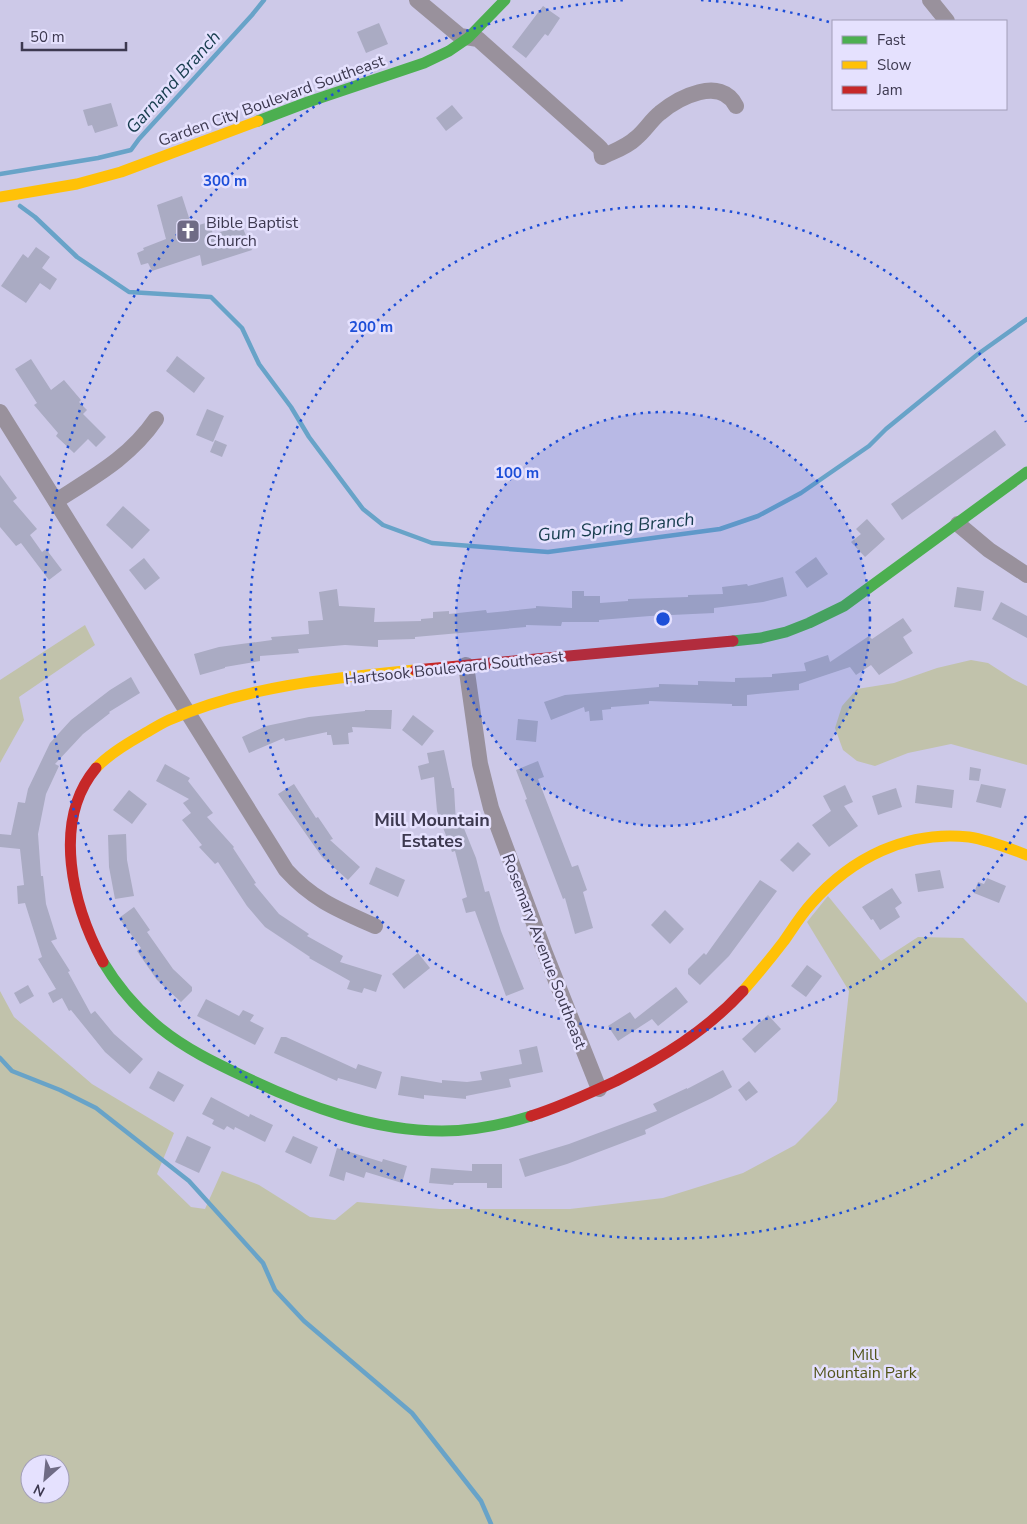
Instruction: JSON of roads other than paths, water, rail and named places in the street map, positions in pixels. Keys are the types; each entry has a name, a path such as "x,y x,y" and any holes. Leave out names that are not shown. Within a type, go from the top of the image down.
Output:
{"street":[{"path":"417,0 460,36 478,39 597,145 601,150 602,156 626,147 636,139 658,114 671,104 687,96 706,90 715,90 730,98 736,106"},
{"name":"Garden City Boulevard Southeast","path":"0,197 77,184 121,172 308,102 424,63 449,51 468,38 505,0"},
{"path":"932,1 947,20"},
{"path":"0,412 286,870 310,893 327,905 375,926"},
{"path":"56,501 117,462 134,447 156,418"},
{"name":"Hartsook Boulevard Southeast","path":"1027,472 844,606 815,622 795,630 748,640 466,665 294,684 227,699 168,719 113,752 99,764 87,779 78,796 72,814 70,833 74,876 90,935 103,962 119,986 141,1011 162,1029 185,1045 230,1070 318,1108 365,1123 405,1129 445,1131 514,1121 541,1114 599,1089 675,1050 730,1005 753,979 818,895 849,868 871,855 907,841 937,835 967,836 987,840 1027,854"},
{"path":"958,524 989,550 1027,575"},
{"name":"Rosemary Avenue Southeast","path":"466,665 480,764 491,808 545,953 599,1089"}],"waterway":[{"name":"Garnand Branch","path":"0,174 98,158 131,150 264,0"},
{"name":"Gum Spring Branch","path":"20,206 35,217 77,257 129,292 211,297 242,328 259,364 291,407 309,437 363,509 383,525 432,543 548,552 720,529 758,516 801,493 869,446 886,429 978,354 1027,319"},
{"path":"0,1058 12,1071 60,1090 96,1108 189,1181 263,1263 275,1290 304,1321 412,1413 481,1501 491,1524"}],"place":[{"name":"Bible Baptist Church","path":"188,231"}],"district":[{"name":"Mill Mountain Estates","path":"432,830"}],"park label":[{"name":"Mill Mountain Park","path":"865,1363"}]}
